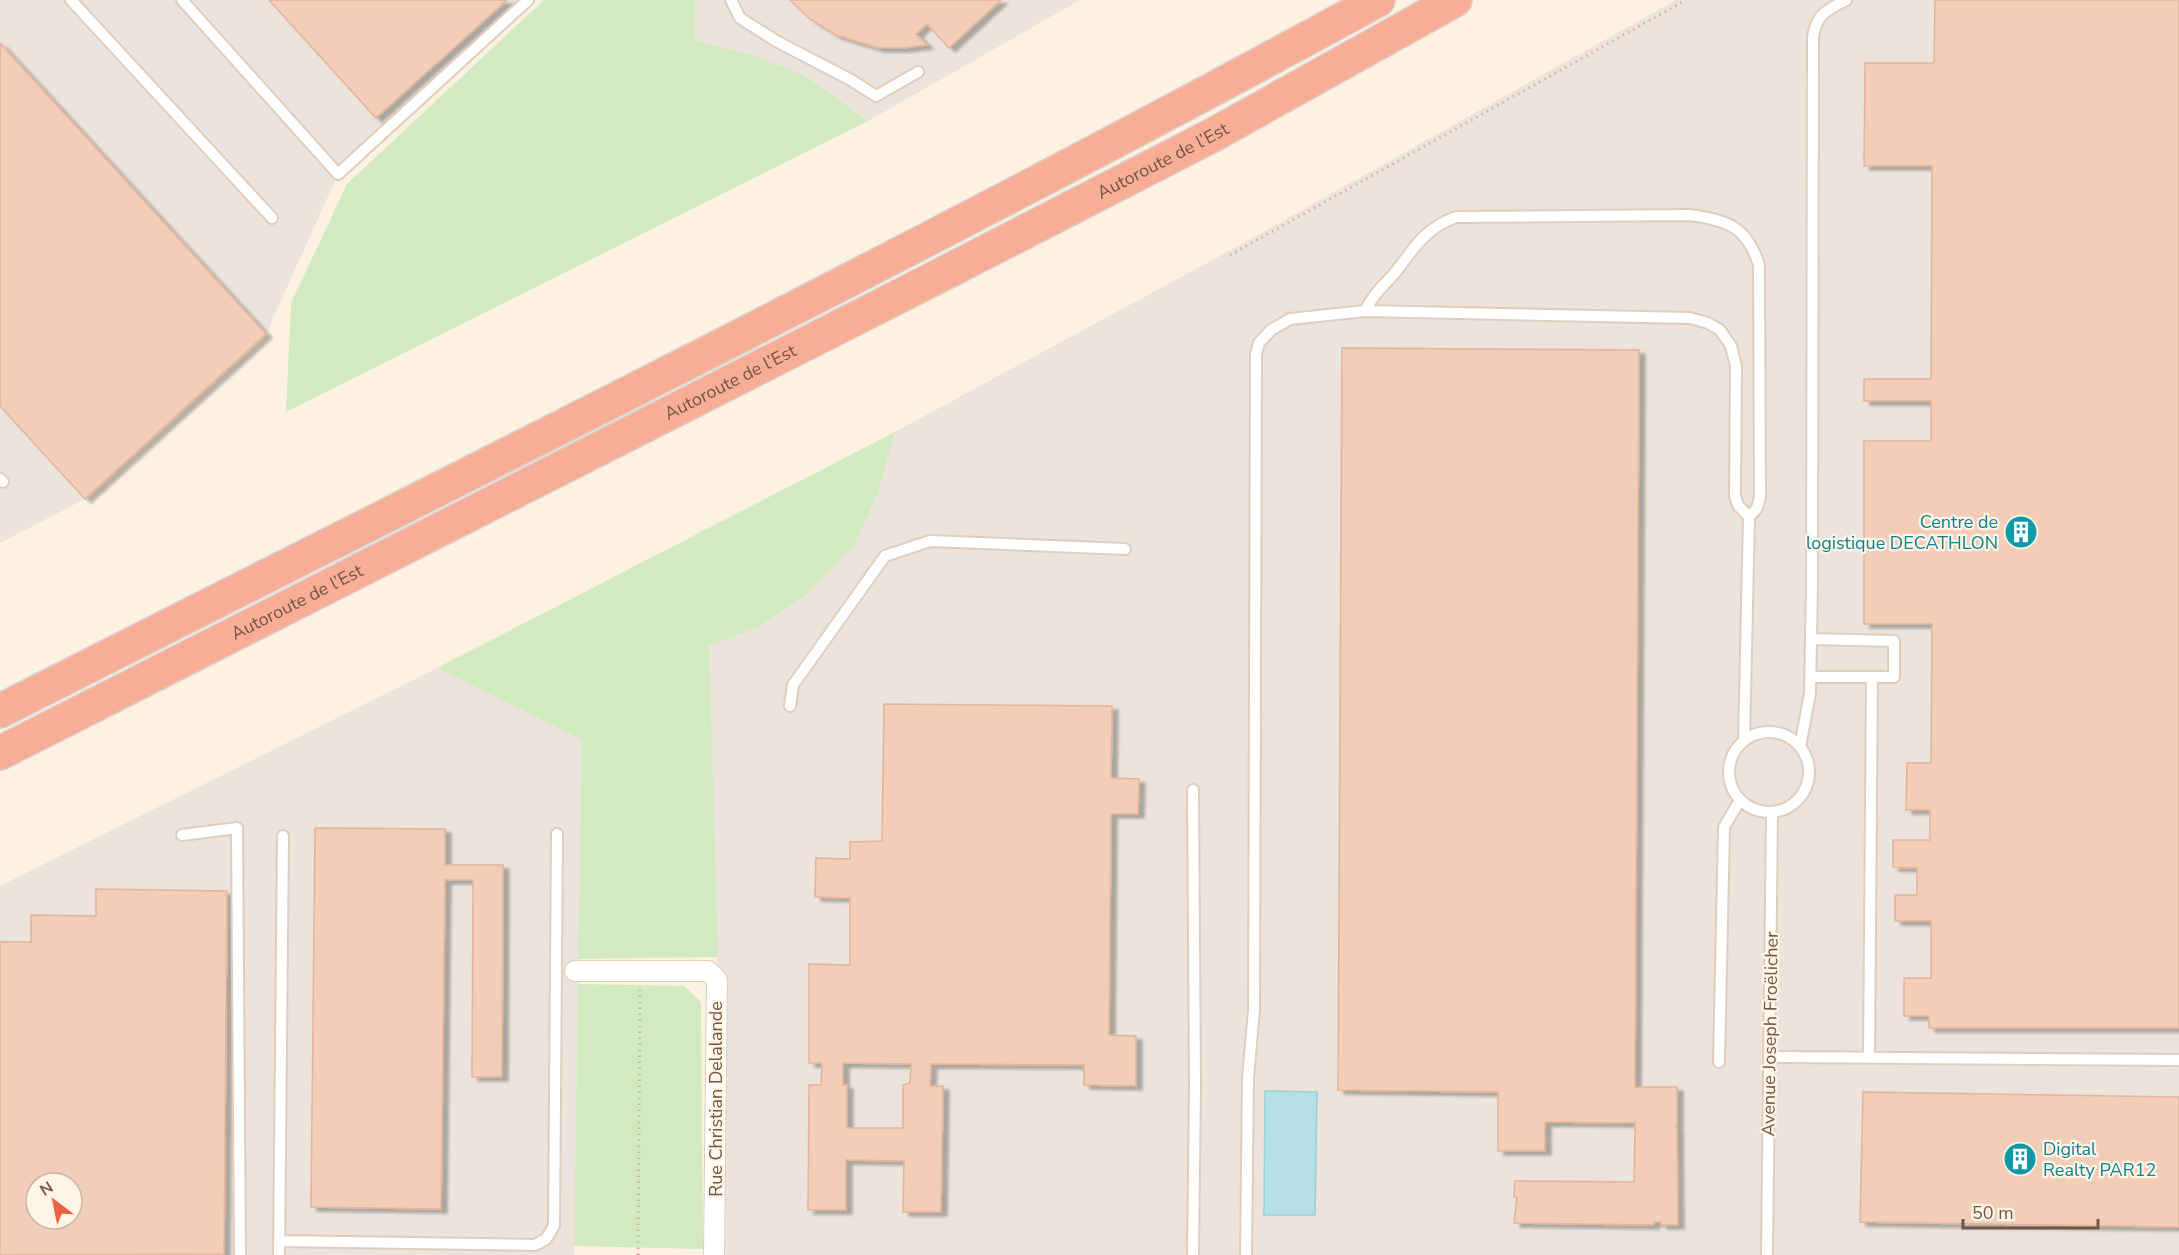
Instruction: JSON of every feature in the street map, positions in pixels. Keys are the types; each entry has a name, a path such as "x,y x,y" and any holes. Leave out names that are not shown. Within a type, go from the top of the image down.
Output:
{"highway":[{"name":"Autoroute de l’Est","path":"0,711 918,245 1199,98 1378,0"},
{"name":"Autoroute de l’Est","path":"0,753 1203,140 1455,0"}],"street":[{"name":"Rue Christian Delalande","path":"566,971 708,971 717,980 714,1255"}],"lane":[{"path":"71,0 272,218"},
{"path":"182,0 338,174 528,0"},
{"path":"731,0 740,18 776,41 851,80 876,96 918,72"},
{"path":"1800,747 1811,677 1813,37 1816,22 1826,12 1846,0"},
{"path":"1365,311 1378,290 1416,246 1435,227 1456,217 1690,215 1711,218 1731,226 1746,236 1760,265 1760,497 1757,508 1749,517 1744,741"},
{"path":"1246,1255 1248,1078 1254,1010 1256,354 1259,343 1271,330 1290,319 1365,311 1546,316 1667,316 1690,318 1708,323 1720,330 1731,346 1736,366 1735,496 1738,505 1749,517"},
{"path":"790,706 793,685 885,556 930,541 1125,549"},
{"path":"1811,639 1894,641 1894,678 1811,677"},
{"path":"1869,1058 1872,677"},
{"path":"1767,732 1791,739 1800,747 1809,770 1808,782 1803,794 1795,803 1772,812 1750,807 1740,800 1729,776 1730,763 1744,741 1767,732"},
{"path":"1193,790 1195,1085 1193,1255"},
{"path":"1719,1062 1724,827 1740,800"},
{"name":"Avenue Joseph Froëlicher","path":"1767,1255 1772,812"},
{"path":"182,835 237,828 240,1255"},
{"path":"279,1241 535,1245 546,1239 554,1226 566,971 557,834"},
{"path":"279,1255 283,836"},
{"path":"1769,1057 2179,1060"}],"path":[{"path":"1230,255 1686,0"},
{"path":"638,1255 640,971"}],"shaded area":[{"path":"0,0 528,0 338,174 266,334 85,499 0,543"},
{"path":"695,0 1080,0 868,121 809,78 694,40"},
{"path":"1676,0 2179,0 2179,1255 724,1255 709,646 759,627 808,593 854,546 879,490 895,432 1229,251"},
{"path":"437,668 582,740 574,1255 0,1255 0,886"}],"green space":[{"path":"544,0 695,0 694,40 761,58 809,78 868,121 286,412 291,303 347,184"},
{"path":"895,432 879,490 854,546 808,593 759,627 709,646 718,957 578,959 582,740 437,668"},
{"path":"578,984 684,986 701,1002 703,1249 574,1246"}],"water":[{"path":"1265,1091 1317,1092 1315,1215 1264,1215"}],"building":[{"path":"269,0 507,0 376,118"},
{"path":"790,0 1001,0 949,48 927,24 916,34 927,45 879,48 836,35 810,19"},
{"name":"Centre de logistique DECATHLON","path":"1935,0 2179,0 2179,1028 1929,1028 1929,1016 1904,1016 1904,978 1931,978 1931,921 1895,921 1895,895 1917,895 1917,868 1893,867 1893,840 1930,840 1930,810 1906,810 1907,763 1931,763 1932,624 1864,624 1864,441 1931,441 1931,401 1864,401 1864,379 1931,379 1932,166 1864,166 1865,63 1934,63"},
{"path":"0,43 266,334 85,499 0,406"},
{"path":"1342,348 1639,350 1635,1087 1677,1087 1678,1225 1661,1225 1661,1222 1654,1222 1653,1225 1514,1223 1517,1197 1514,1197 1515,1181 1634,1182 1635,1123 1545,1122 1545,1151 1498,1151 1498,1092 1338,1090"},
{"path":"884,704 1112,706 1111,778 1139,779 1138,814 1111,814 1109,1035 1136,1036 1136,1086 1084,1085 1084,1065 931,1064 930,1086 943,1086 941,1212 903,1212 904,1161 846,1160 846,1210 808,1210 809,1085 821,1085 822,1063 809,1063 809,964 850,965 850,898 815,897 816,858 850,859 850,842 882,841","holes":["843,1063 911,1064 910,1083 903,1085 903,1128 847,1128 847,1085 843,1085"]},
{"path":"315,828 445,829 445,865 503,865 502,1077 472,1077 473,880 445,880 441,1209 311,1207"},
{"path":"96,889 227,891 224,1254 0,1255 0,942 31,942 31,915 96,916"},
{"name":"Digital Realty PAR12","path":"1863,1092 2179,1097 2179,1227 1860,1222"}],"place":[{"name":"Centre de logistique DECATHLON","path":"2021,532"},
{"name":"Digital Realty PAR12","path":"2020,1159"}]}
